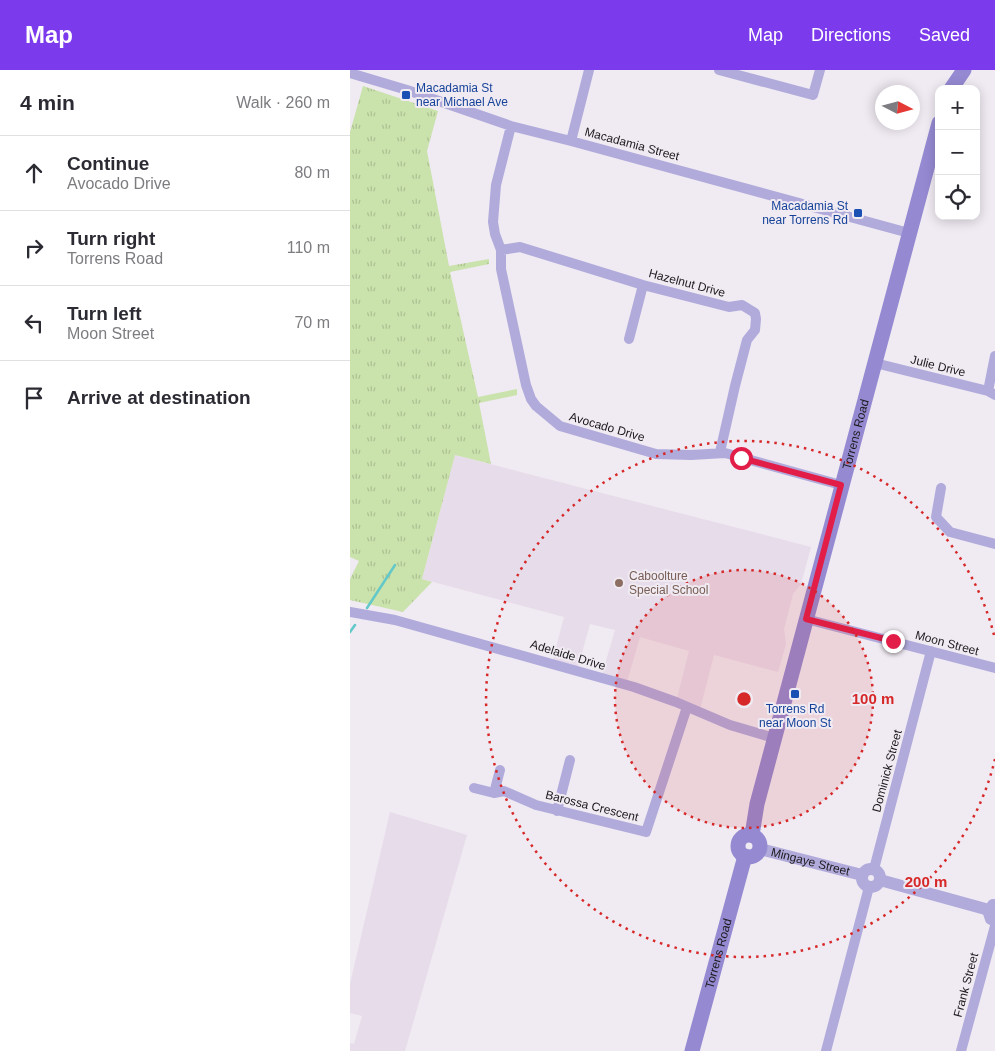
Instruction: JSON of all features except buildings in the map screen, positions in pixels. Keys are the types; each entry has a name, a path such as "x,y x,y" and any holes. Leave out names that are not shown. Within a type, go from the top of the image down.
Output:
{"main road":[{"path":"947,85 949,70"},
{"path":"954,85 964,70"},
{"name":"Torrens Road","path":"752,835 756,804 937,130"},
{"path":"752,835 760,842 760,849 756,855 745,856 739,851 738,844 744,836 752,835"},
{"name":"Torrens Road","path":"692,1051 745,856"}],"street":[{"path":"571,141 589,70"},
{"path":"719,70 813,95 820,70"},
{"name":"Macadamia Street","path":"350,73 407,90 511,126 909,233"},
{"name":"Avocado Drive","path":"511,126 496,185 492,222 501,250 501,269 526,385 531,399 547,417 560,426 656,454 691,455 720,452 841,485"},
{"name":"Hazelnut Drive","path":"501,250 520,247 643,284 729,307 742,305 755,313 755,330 747,340 734,386 720,452"},
{"path":"629,339 643,284"},
{"path":"991,393 995,356"},
{"name":"Julie Drive","path":"875,363 991,393"},
{"path":"941,488 936,517 950,532 995,544"},
{"name":"Adelaide Drive","path":"350,612 395,620 634,686 730,725 774,738"},
{"name":"Moon Street","path":"806,619 995,668"},
{"name":"Dominick Street","path":"826,1051 874,879 931,651"},
{"name":"Barossa Crescent","path":"474,788 494,794 504,790 536,805 646,832 687,707"},
{"path":"557,811 570,760"},
{"path":"494,794 500,770"},
{"name":"Mingaye Street","path":"760,849 862,875 867,869 874,879"},
{"path":"874,879 993,912"},
{"name":"Frank Street","path":"961,1051 995,926"}],"shaded area":[{"name":"Caboolture Special School","path":"455,455 811,547 801,584 793,594 784,629 786,644 778,672 714,655 699,713 676,702 689,651 640,637 626,685 601,678 615,630 590,624 577,671 552,663 564,617 422,579"},
{"path":"390,812 467,835 405,1051 350,1051 350,1043 354,1044 362,1016 350,1013 350,984"}],"green space":[{"path":"363,86 438,111 427,151 449,266 489,259 489,264 450,272 478,397 517,389 517,395 479,403 491,464 455,455 422,579 432,582 403,612 350,600 350,579 359,561 350,557 350,132"}],"waterway":[{"path":"367,608 395,565"},
{"path":"350,632 355,625"}],"place":[{"name":"Macadamia St near Michael Ave","path":"406,95"},
{"name":"Macadamia St near Torrens Rd","path":"858,213"},
{"name":"Caboolture Special School","path":"619,583"},
{"name":"Torrens Rd near Moon St","path":"795,694"}],"route":[{"path":"741,458 841,485 806,619 893,641"}]}
